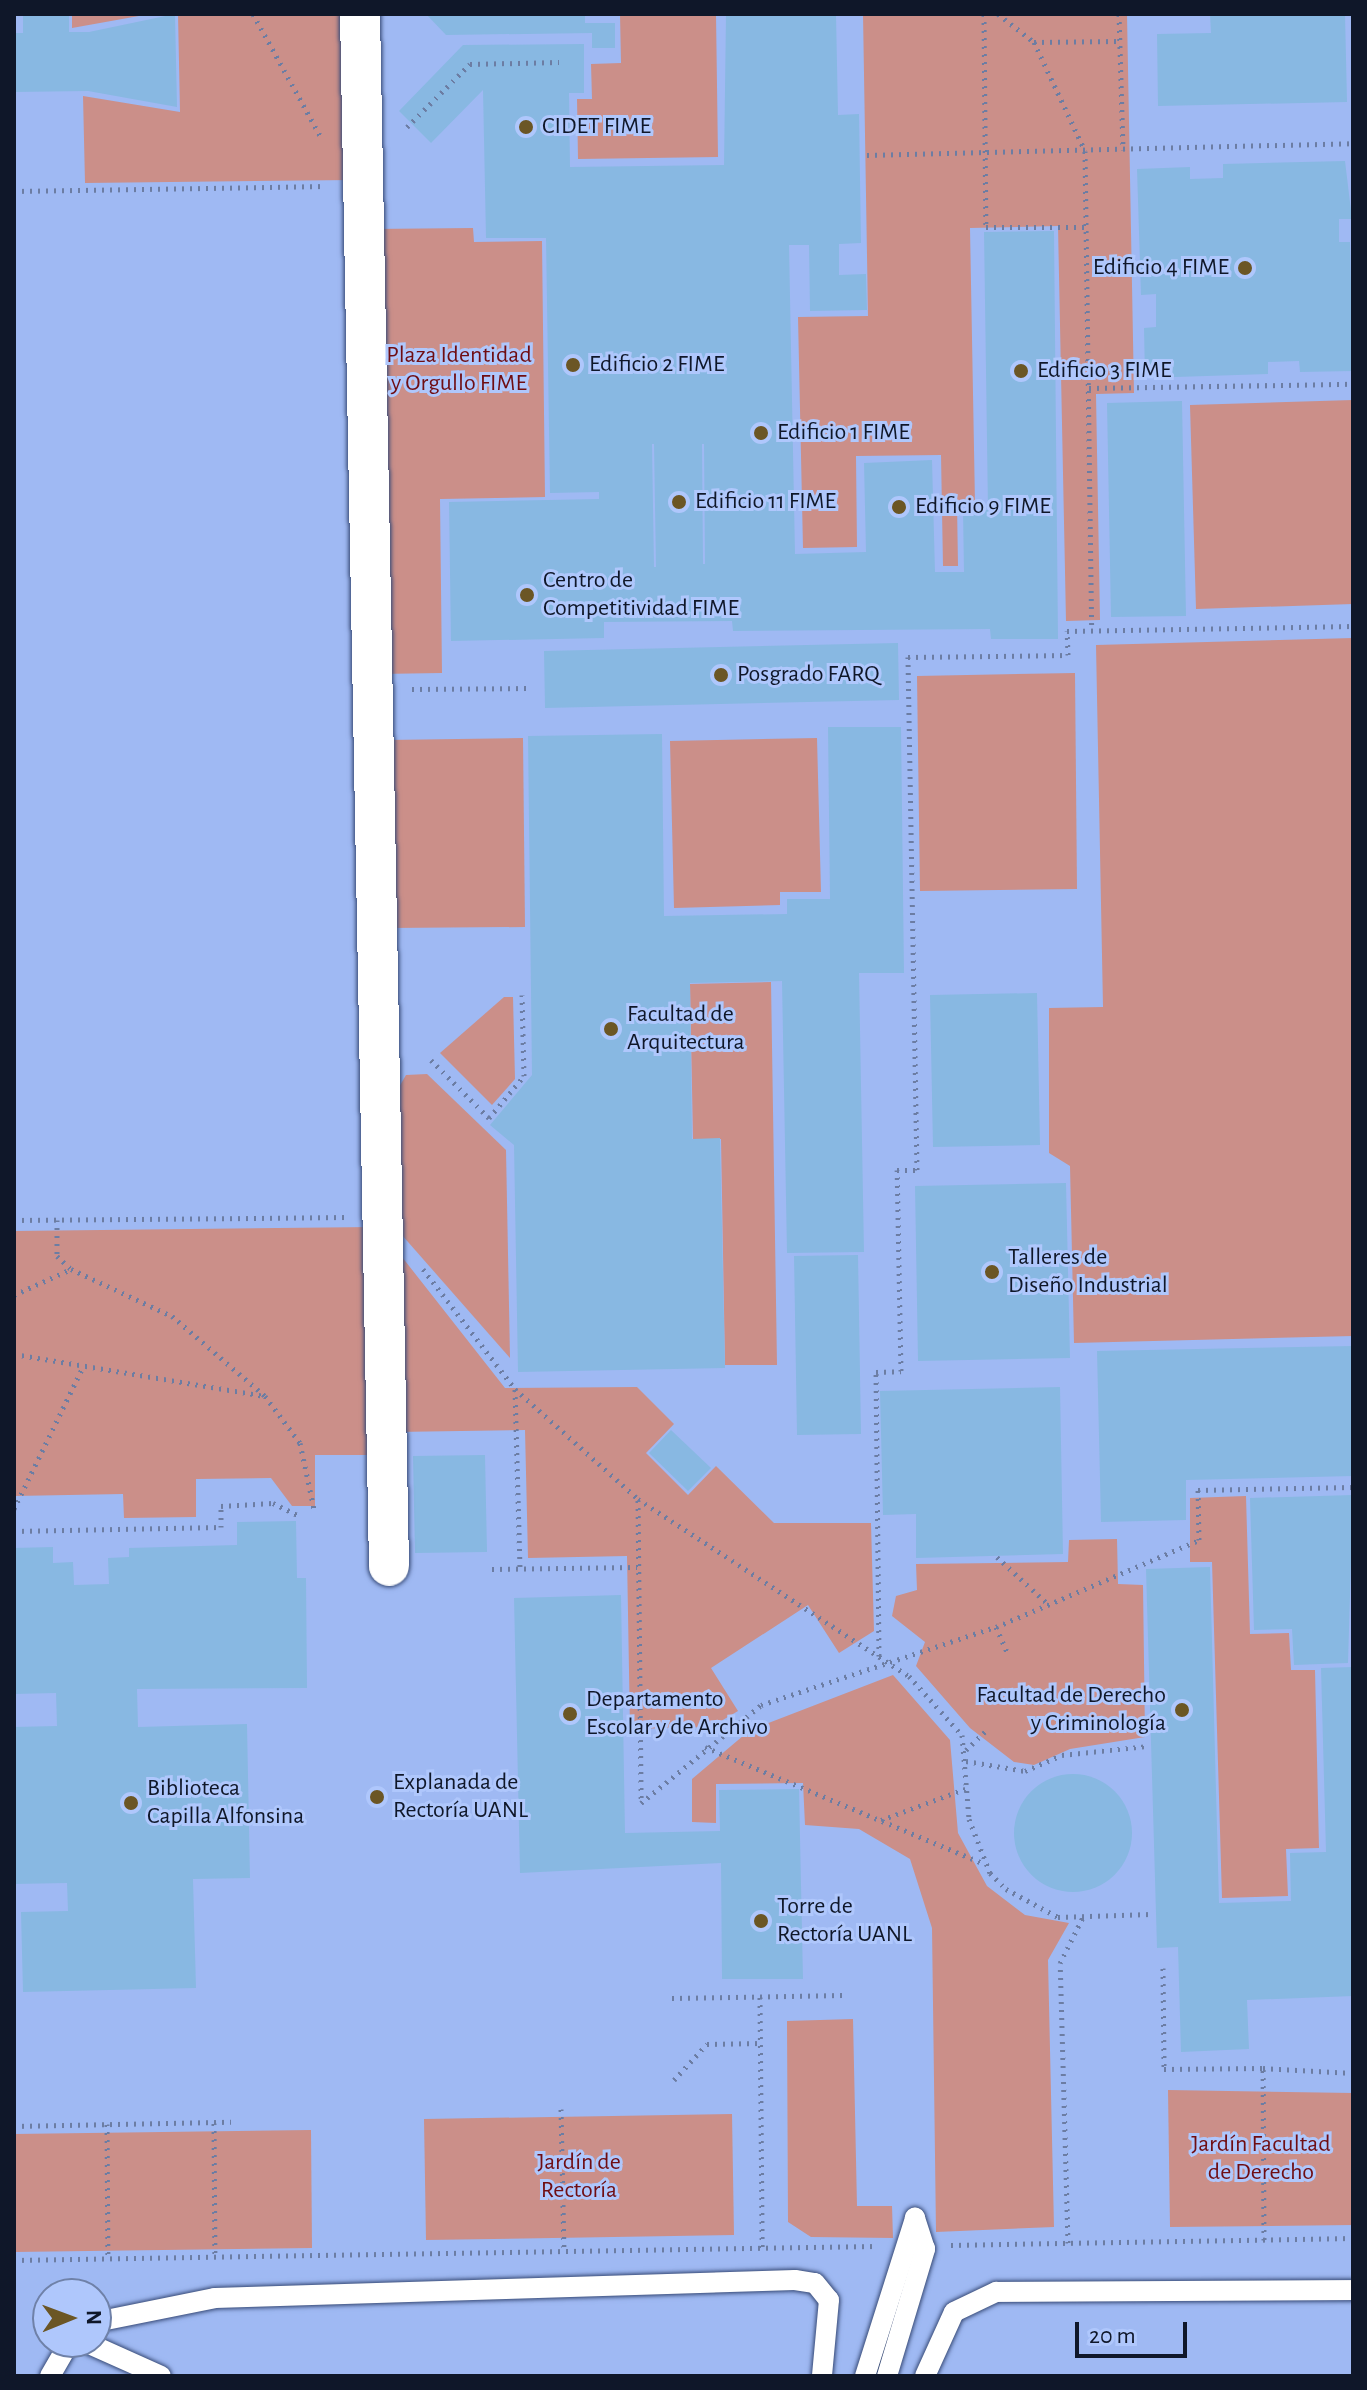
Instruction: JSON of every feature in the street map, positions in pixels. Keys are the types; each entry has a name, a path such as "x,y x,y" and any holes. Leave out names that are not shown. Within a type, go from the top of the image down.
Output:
{"street":[{"path":"360,14 389,1566"}],"lane":[{"path":"865,2376 915,2245"},
{"path":"887,2376 915,2245"},
{"path":"112,2319 215,2298 795,2280 815,2283 829,2300 822,2376"},
{"path":"925,2376 954,2312 996,2292 1353,2290"},
{"path":"112,2354 161,2376"},
{"path":"50,2376 61,2358"}],"path":[{"path":"253,14 325,146"},
{"path":"984,14 986,227 1085,227"},
{"path":"998,14 1034,42 1085,151 1092,630"},
{"path":"1119,14 1123,150"},
{"path":"1034,42 1120,41"},
{"path":"407,127 470,64 559,62"},
{"path":"867,155 1353,143"},
{"path":"14,191 363,186"},
{"path":"1089,388 1353,384"},
{"path":"882,1658 876,1372 901,1371 897,1170 917,1170 908,657 1068,655 1067,631 1353,626"},
{"path":"373,689 527,688"},
{"path":"431,1060 489,1118 524,1076 522,995"},
{"path":"14,1220 383,1217 515,1389 638,1499 882,1658 955,1724 966,1750 965,1789 990,1873 1039,1910 1083,1917 1151,1914"},
{"path":"57,1220 57,1256 71,1269 172,1316 265,1396 300,1443 314,1509"},
{"path":"14,1295 71,1269"},
{"path":"14,1354 265,1396"},
{"path":"14,1509 83,1367"},
{"path":"515,1389 520,1568"},
{"path":"638,1499 641,1803 705,1747 761,1705 882,1658 996,1627 1199,1540 1198,1490 1353,1487"},
{"path":"14,1531 221,1527 221,1506 273,1503 300,1516"},
{"path":"997,1557 1049,1605"},
{"path":"492,1569 637,1567"},
{"path":"996,1627 1008,1654"},
{"path":"966,1750 986,1731"},
{"path":"966,1761 1025,1771 1062,1755 1147,1746"},
{"path":"705,1747 985,1864"},
{"path":"881,1820 965,1789"},
{"path":"1068,2243 1060,1963 1083,1917"},
{"path":"1163,1968 1164,2069 1263,2068 1353,2073"},
{"path":"672,1998 843,1995"},
{"path":"760,1997 762,2248"},
{"path":"674,2080 707,2044 761,2043"},
{"path":"1263,2068 1264,2240"},
{"path":"561,2109 564,2251"},
{"path":"14,2126 231,2122"},
{"path":"214,2123 215,2257"},
{"path":"107,2124 108,2259"},
{"path":"14,2260 1353,2238"}],"shaded area":[{"path":"14,14 1353,14 1353,2376 14,2376"}],"green space":[{"path":"72,14 150,14 72,28"},
{"path":"178,14 348,14 352,180 85,183 83,96 180,112"},
{"path":"620,14 716,14 718,157 578,159 577,99 592,99 591,64 621,63"},
{"path":"863,14 1127,14 1134,393 1096,394 1100,620 1066,621 1058,226 970,228 975,503 957,504 958,566 943,566 941,455 856,456 857,547 803,548 798,317 868,316"},
{"name":"Plaza Identidad y Orgullo FIME","path":"473,228 474,242 542,241 545,497 440,499 442,673 379,674 371,229"},
{"path":"1353,400 1353,604 1196,609 1190,405"},
{"path":"1353,638 1353,1336 1074,1343 1070,1166 1049,1153 1049,1008 1103,1007 1096,645"},
{"path":"1075,673 1077,889 920,891 917,676"},
{"path":"523,738 525,927 389,928 387,740"},
{"path":"817,738 821,892 780,892 780,905 674,908 670,741"},
{"path":"771,982 777,1365 725,1365 721,1139 693,1139 690,984"},
{"path":"504,997 513,997 515,1079 492,1105 440,1053"},
{"path":"427,1074 506,1150 510,1358 394,1226 391,1101 406,1075"},
{"path":"373,1227 375,1455 315,1455 315,1506 292,1506 271,1478 196,1479 196,1517 124,1518 123,1494 14,1496 14,1231"},
{"path":"391,1243 505,1388 637,1387 674,1424 646,1453 688,1495 716,1466 774,1523 871,1523 874,1631 839,1653 808,1605 711,1668 738,1711 711,1727 630,1729 627,1556 528,1558 525,1430 395,1432"},
{"path":"1246,1496 1250,1634 1289,1633 1291,1670 1315,1670 1319,1848 1286,1849 1288,1896 1222,1898 1212,1562 1190,1562 1190,1498"},
{"path":"1117,1539 1118,1584 1143,1585 1145,1737 1070,1749 1034,1765 1014,1762 970,1728 916,1666 925,1642 892,1616 896,1596 917,1590 916,1564 1068,1562 1069,1540"},
{"path":"893,1675 950,1740 958,1833 987,1886 1025,1915 1069,1923 1048,1960 1054,2227 936,2232 932,1928 910,1859 859,1829 805,1825 803,1783 716,1784 716,1823 692,1822 692,1779 750,1730"},
{"path":"853,2019 857,2206 892,2206 893,2238 811,2237 788,2222 787,2021"},
{"name":"Jardín Facultad de Derecho","path":"1168,2090 1353,2093 1353,2225 1170,2227"},
{"name":"Jardín de Rectoría","path":"732,2114 734,2235 426,2240 424,2119"},
{"path":"311,2130 312,2248 14,2252 14,2134"}],"building":[{"path":"23,14 69,14 69,32 89,32 175,14 177,107 88,91 14,92 14,33 23,33"},
{"path":"426,14 585,14 585,23 615,23 615,48 592,48 592,33 446,35"},
{"path":"726,14 836,14 838,115 859,114 861,243 839,244 839,275 866,274 867,310 810,311 809,245 789,245 795,554 866,552 864,463 932,460 935,572 964,572 963,510 988,510 984,232 1054,231 1058,639 991,639 990,629 733,631 732,621 604,622 604,638 451,641 449,502 599,499 599,492 550,493 546,238 486,238 483,90 431,143 399,111 463,45 584,44 584,93 569,93 570,167 724,165","holes":["654,444 656,567 654,567","704,444 705,564 703,564"]},
{"path":"1210,14 1345,14 1347,102 1158,106 1157,34 1211,33"},
{"name":"Edificio 4 FIME","path":"1345,161 1352,219 1339,219 1339,242 1350,242 1353,371 1300,372 1299,361 1268,362 1268,374 1145,378 1144,328 1156,327 1156,294 1141,295 1137,169 1190,167 1190,179 1223,178 1223,164"},
{"path":"1182,401 1186,616 1111,617 1107,403"},
{"name":"Posgrado FARQ","path":"898,643 899,700 545,708 544,651"},
{"name":"Facultad de Arquitectura","path":"828,727 901,727 904,973 859,973 864,1252 787,1253 782,981 690,983 692,1139 720,1138 725,1368 518,1372 514,1145 490,1125 532,1075 528,736 662,734 664,916 787,914 787,899 830,899"},
{"path":"1037,993 1040,1145 933,1147 930,995"},
{"name":"Talleres de Diseño Industrial","path":"1066,1183 1070,1358 918,1361 915,1186"},
{"path":"858,1255 861,1434 797,1435 794,1256"},
{"path":"1353,1346 1353,1476 1186,1480 1186,1520 1101,1522 1097,1351"},
{"path":"1060,1387 1063,1554 916,1558 916,1514 883,1515 880,1391"},
{"path":"671,1430 711,1468 688,1491 649,1453"},
{"path":"485,1455 487,1552 415,1553 413,1456"},
{"path":"1353,1495 1348,1663 1294,1665 1292,1629 1254,1630 1250,1498"},
{"name":"Biblioteca Capilla Alfonsina","path":"296,1521 297,1578 306,1578 307,1688 137,1689 138,1727 247,1724 250,1878 193,1879 196,1988 23,1992 21,1912 68,1911 67,1883 14,1884 14,1727 57,1726 56,1693 14,1694 14,1548 53,1547 53,1563 73,1562 74,1585 109,1584 108,1558 129,1557 129,1548 237,1545 237,1522"},
{"name":"Facultad de Derecho y Criminología","path":"1210,1567 1219,1903 1291,1901 1290,1853 1326,1852 1321,1668 1353,1667 1353,1996 1247,2000 1249,2049 1181,2052 1178,1947 1157,1948 1146,1569"},
{"name":"Departamento Escolar y de Archivo","path":"621,1595 625,1833 720,1831 719,1790 799,1789 803,1979 722,1979 721,1863 520,1873 514,1598"},
{"path":"1073,1774 1096,1778 1115,1791 1128,1810 1132,1833 1128,1856 1115,1875 1096,1888 1073,1892 1050,1888 1031,1875 1018,1856 1014,1833 1018,1810 1031,1791 1050,1778"}],"place":[{"name":"CIDET FIME","path":"526,127"},
{"name":"Edificio 4 FIME","path":"1245,268"},
{"name":"Edificio 2 FIME","path":"573,365"},
{"name":"Edificio 3 FIME","path":"1021,371"},
{"name":"Edificio 1 FIME","path":"761,433"},
{"name":"Edificio 11 FIME","path":"679,502"},
{"name":"Edificio 9 FIME","path":"899,507"},
{"name":"Centro de Competitividad FIME","path":"527,595"},
{"name":"Posgrado FARQ","path":"721,675"},
{"name":"Facultad de Arquitectura","path":"611,1029"},
{"name":"Talleres de Diseño Industrial","path":"992,1272"},
{"name":"Facultad de Derecho y Criminología","path":"1182,1710"},
{"name":"Departamento Escolar y de Archivo","path":"570,1714"},
{"name":"Explanada de Rectoría UANL","path":"377,1797"},
{"name":"Biblioteca Capilla Alfonsina","path":"131,1803"},
{"name":"Torre de Rectoría UANL","path":"761,1921"}]}
